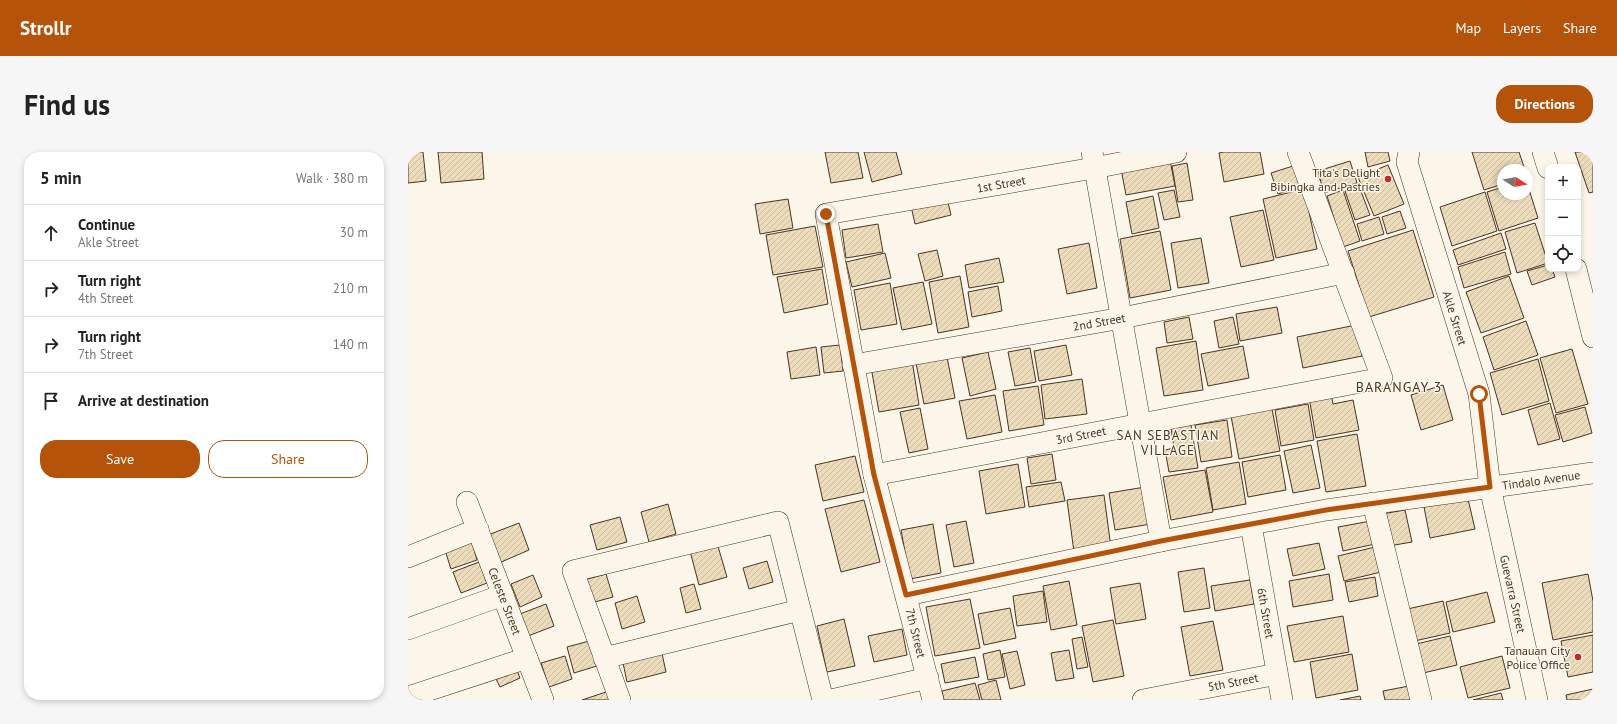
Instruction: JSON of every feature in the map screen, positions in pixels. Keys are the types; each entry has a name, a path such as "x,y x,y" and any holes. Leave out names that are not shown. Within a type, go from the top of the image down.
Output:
{"street":[{"name":"1st Street","path":"826,214 1093,160 1176,152"},
{"path":"1298,152 1344,273"},
{"name":"Akle Street","path":"1409,152 1407,162 1479,394 1490,487"},
{"path":"1543,152 1547,164"},
{"path":"1093,160 1161,541"},
{"name":"7th Street","path":"826,214 874,475 933,700"},
{"name":"2nd Street","path":"853,365 1122,318 1344,273"},
{"name":"3rd Street","path":"874,475 1382,378 1344,273"},
{"path":"1584,281 1593,337"},
{"name":"Tindalo Avenue","path":"906,595 1161,541 1326,510 1593,473"},
{"name":"Guevarra Street","path":"1490,487 1537,700"},
{"name":"Celeste Street","path":"467,502 543,700"},
{"path":"1373,503 1422,700"},
{"path":"620,700 573,571 778,522 823,700"},
{"name":"6th Street","path":"1251,525 1282,700"},
{"path":"408,557 478,528"},
{"path":"408,630 503,595"},
{"path":"604,658 800,610"},
{"path":"408,698 527,658"},
{"name":"5th Street","path":"1143,700 1277,674"},
{"path":"831,700 928,678"}],"building":[{"path":"423,152 426,181 408,183 408,153"},
{"path":"438,152 482,152 484,179 441,183"},
{"path":"825,152 858,152 863,178 831,183"},
{"path":"864,152 896,152 902,174 872,182"},
{"path":"1260,152 1264,174 1224,182 1219,153"},
{"path":"1365,152 1388,152 1390,161 1368,167"},
{"path":"1472,152 1519,152 1523,164 1497,164 1497,186 1484,190"},
{"path":"1575,152 1593,152 1593,192 1589,193 1581,170 1581,164 1579,164"},
{"path":"1170,160 1175,186 1126,195 1121,169"},
{"path":"1350,161 1357,183 1324,193 1318,171"},
{"path":"1187,163 1193,200 1178,202 1172,166"},
{"path":"1388,165 1404,204 1374,216 1358,177"},
{"path":"1293,166 1300,187 1278,194 1271,173"},
{"path":"1359,186 1370,215 1355,220 1345,191"},
{"path":"1304,189 1317,249 1276,258 1263,199"},
{"path":"1497,189 1497,200 1532,200 1538,218 1499,231 1487,192"},
{"path":"1174,190 1180,217 1164,220 1158,193"},
{"path":"1343,190 1360,241 1343,247 1327,196"},
{"path":"1485,192 1497,231 1452,246 1440,207"},
{"path":"1153,196 1159,228 1132,234 1126,202"},
{"path":"947,198 951,215 915,224 911,206"},
{"path":"788,199 793,228 760,234 755,204"},
{"path":"1263,210 1274,260 1241,267 1230,217"},
{"path":"1400,211 1406,228 1387,234 1382,217"},
{"path":"1379,217 1384,234 1362,241 1357,224"},
{"path":"1535,223 1545,254 1545,264 1517,273 1505,232"},
{"path":"878,224 883,252 846,258 842,230"},
{"path":"815,226 823,267 773,275 766,235"},
{"path":"1413,230 1434,297 1369,317 1348,251"},
{"path":"1160,231 1171,290 1130,298 1120,239"},
{"path":"1501,233 1506,249 1458,265 1453,250"},
{"path":"1201,238 1209,283 1178,288 1171,243"},
{"path":"1089,243 1097,288 1067,294 1058,249"},
{"path":"937,250 943,276 925,281 918,254"},
{"path":"1505,252 1511,274 1464,288 1458,267"},
{"path":"885,253 891,278 852,287 846,262"},
{"path":"999,258 1004,282 969,288 965,265"},
{"path":"1545,266 1545,272 1553,272 1555,277 1532,285 1527,271"},
{"path":"822,269 828,304 784,313 777,277"},
{"path":"960,276 969,327 938,333 929,282"},
{"path":"1509,276 1524,318 1481,333 1466,292"},
{"path":"923,282 932,324 902,330 893,288"},
{"path":"890,283 897,324 861,330 854,290"},
{"path":"998,286 1002,311 972,317 968,292"},
{"path":"1277,307 1282,333 1240,341 1236,314"},
{"path":"1189,317 1193,339 1167,343 1164,322"},
{"path":"1233,317 1239,344 1219,348 1214,321"},
{"path":"1526,321 1538,355 1494,370 1483,337"},
{"path":"1356,325 1362,356 1303,368 1297,337"},
{"path":"1196,341 1203,390 1164,396 1156,348"},
{"path":"840,345 843,371 824,373 821,347"},
{"path":"1066,345 1072,375 1039,381 1034,351"},
{"path":"1243,346 1249,378 1208,386 1201,354"},
{"path":"816,347 820,375 791,379 787,352"},
{"path":"1030,348 1036,382 1015,386 1008,352"},
{"path":"1572,349 1588,404 1556,413 1540,358"},
{"path":"946,352 955,398 924,404 915,358"},
{"path":"988,352 996,389 970,396 962,358"},
{"path":"1538,359 1549,401 1502,415 1490,373"},
{"path":"912,360 919,405 879,412 871,367"},
{"path":"1082,379 1087,414 1045,419 1041,385"},
{"path":"1443,385 1453,420 1421,430 1411,395"},
{"path":"1038,386 1044,425 1009,431 1003,391"},
{"path":"1331,393 1333,404 1353,400 1359,430 1316,438 1309,397"},
{"path":"995,395 1002,432 967,439 959,401"},
{"path":"1550,403 1560,439 1538,445 1528,410"},
{"path":"1308,404 1314,440 1281,446 1275,410"},
{"path":"1585,407 1592,433 1563,442 1555,415"},
{"path":"920,408 928,449 909,453 900,412"},
{"path":"1272,409 1280,451 1239,459 1231,416"},
{"path":"1227,420 1232,457 1201,462 1195,425"},
{"path":"1191,425 1198,468 1169,472 1165,450 1174,448 1171,428"},
{"path":"1357,434 1366,486 1326,492 1317,441"},
{"path":"1311,445 1320,488 1293,493 1284,451"},
{"path":"1052,454 1056,480 1031,484 1027,458"},
{"path":"1280,455 1286,490 1248,497 1242,462"},
{"path":"855,456 864,492 823,501 815,465"},
{"path":"1239,462 1246,504 1213,510 1206,468"},
{"path":"1018,464 1025,507 986,514 979,471"},
{"path":"1205,470 1213,512 1171,520 1163,477"},
{"path":"1061,482 1065,501 1029,507 1026,487"},
{"path":"1145,487 1151,524 1115,530 1109,493"},
{"path":"1104,495 1111,548 1074,552 1067,500"},
{"path":"1468,499 1475,529 1430,538 1424,507"},
{"path":"864,500 880,562 841,572 825,509"},
{"path":"668,504 676,534 649,542 641,512"},
{"path":"1405,510 1412,542 1389,546 1382,514"},
{"path":"620,517 627,542 597,550 590,525"},
{"path":"966,521 974,563 954,567 946,525"},
{"path":"1371,521 1375,544 1343,551 1338,527"},
{"path":"519,523 529,550 499,563 488,535"},
{"path":"933,524 941,573 910,579 901,530"},
{"path":"471,539 477,560 451,569 444,547"},
{"path":"717,543 727,577 699,585 690,551"},
{"path":"1319,543 1325,569 1293,576 1287,549"},
{"path":"1375,547 1381,572 1344,581 1338,556"},
{"path":"767,561 773,582 749,589 743,568"},
{"path":"479,562 487,583 461,593 453,572"},
{"path":"1204,568 1210,608 1184,612 1178,572"},
{"path":"606,574 613,597 591,603 584,580"},
{"path":"1329,574 1333,600 1293,607 1289,581"},
{"path":"1588,574 1593,601 1593,632 1553,640 1542,583"},
{"path":"533,575 542,597 520,607 511,584"},
{"path":"1375,577 1378,596 1349,602 1345,582"},
{"path":"1250,580 1254,604 1215,611 1211,586"},
{"path":"1069,581 1077,625 1051,630 1043,586"},
{"path":"1140,583 1146,619 1116,624 1110,588"},
{"path":"694,584 701,609 686,613 680,588"},
{"path":"1043,591 1047,622 1017,626 1013,596"},
{"path":"1487,592 1495,622 1453,632 1446,602"},
{"path":"637,596 645,622 622,629 615,603"},
{"path":"970,599 980,648 935,656 926,607"},
{"path":"1443,601 1450,633 1410,642 1403,610"},
{"path":"546,604 554,626 528,636 520,614"},
{"path":"1010,608 1016,638 984,645 978,614"},
{"path":"1343,616 1349,652 1294,662 1287,626"},
{"path":"844,619 855,666 827,672 817,626"},
{"path":"1113,620 1124,676 1093,682 1082,626"},
{"path":"1213,621 1223,670 1190,676 1181,627"},
{"path":"902,629 907,655 874,662 868,636"},
{"name":"Tanauan City Police Office","path":"1593,635 1593,672 1568,677 1561,641"},
{"path":"1450,636 1457,665 1419,674 1412,645"},
{"path":"1082,637 1088,667 1077,669 1072,639"},
{"path":"593,640 600,665 574,673 567,647"},
{"path":"661,649 666,672 627,682 622,658"},
{"path":"1000,650 1005,677 988,680 983,654"},
{"path":"1069,650 1074,678 1056,681 1051,653"},
{"path":"1017,651 1025,685 1010,689 1002,654"},
{"path":"1352,654 1358,690 1316,698 1310,662"},
{"path":"565,656 572,679 549,687 541,663"},
{"path":"1502,656 1510,688 1468,698 1460,667"},
{"path":"975,657 979,677 945,683 941,664"},
{"path":"516,668 520,678 500,687 495,677"},
{"path":"996,680 1001,700 982,700 978,685"},
{"path":"975,683 980,700 944,700 942,691"},
{"path":"1409,686 1411,700 1385,700 1383,691"},
{"path":"1593,689 1593,700 1567,700 1566,695"},
{"path":"609,691 612,700 582,700"},
{"path":"1501,693 1503,700 1473,700"},
{"path":"1360,696 1361,700 1340,700"}],"place":[{"name":"Tita's Delight Bibingka and Pastries","path":"1388,179"},
{"name":"Tanauan City Police Office","path":"1578,657"}],"district":[{"name":"BARANGAY 3","path":"1399,387"},
{"name":"SAN SEBASTIAN VILLAGE","path":"1168,442"}],"route":[{"path":"826,214 874,475 906,595 1161,541 1326,510 1490,487 1479,394"}]}
